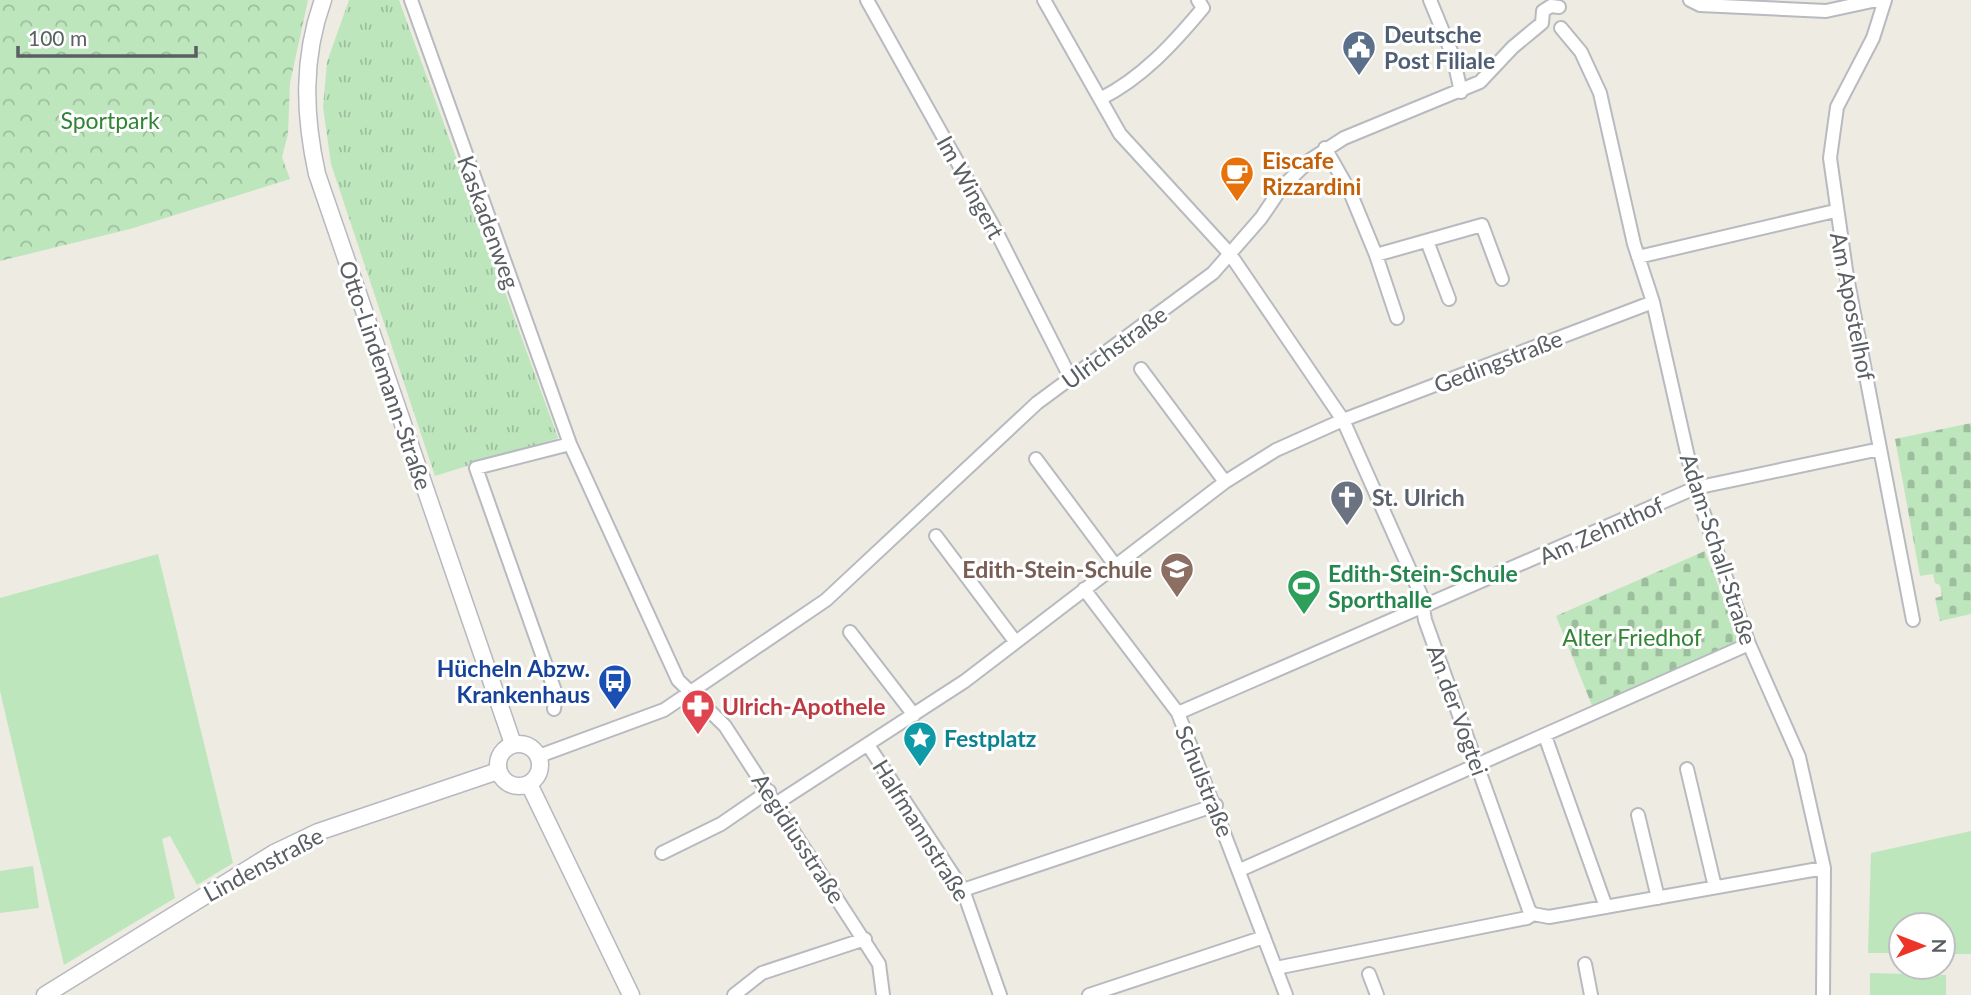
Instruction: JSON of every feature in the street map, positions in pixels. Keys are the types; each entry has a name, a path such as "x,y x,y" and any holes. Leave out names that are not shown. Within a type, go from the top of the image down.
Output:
{"street":[{"name":"Otto-Lindemann-Straße","path":"323,0 311,41 307,81 308,134 317,174 513,744"},
{"name":"Kaskadenweg","path":"411,0 570,444 678,680 693,692"},
{"name":"Im Wingert","path":"867,0 997,233 1070,377"},
{"name":"An der Vogtei","path":"1044,0 1126,141 1230,254 1343,420 1421,595 1422,608 1530,916"},
{"path":"1430,0 1453,56 1461,92"},
{"path":"1690,0 1700,5 1800,11 1826,11 1877,0"},
{"name":"Am Apostelhof","path":"1885,0 1873,38 1837,107 1831,130 1830,158 1835,211 1913,620"},
{"path":"1100,99 1145,70 1180,36 1204,3"},
{"path":"1561,3 1566,17 1561,28 1548,30 1542,23 1543,10 1561,3"},
{"name":"Ulrichstraße","path":"693,692 825,600 1011,426 1070,377 1181,299 1230,254 1282,187 1325,148 1364,129 1461,92 1487,77 1513,47 1542,23"},
{"name":"Adam-Schall-Straße","path":"1561,28 1581,52 1600,93 1638,257 1653,302 1695,488 1749,644 1800,757 1825,868 1823,995"},
{"path":"1325,148 1350,192 1376,255 1397,318"},
{"path":"1638,257 1835,211"},
{"path":"1376,255 1482,225 1502,279"},
{"path":"1427,241 1449,299"},
{"name":"Gedingstraße","path":"777,803 965,681 1014,640 1224,482 1276,450 1343,420 1653,302"},
{"path":"1141,369 1224,482"},
{"path":"554,709 556,694 476,468 570,444"},
{"name":"Am Zehnthof","path":"1178,713 1695,488 1880,449"},
{"path":"1036,459 1115,565"},
{"path":"936,536 1014,640"},
{"name":"Schulstraße","path":"1084,589 1178,713 1216,805 1286,995"},
{"path":"850,632 914,715"},
{"path":"1240,870 1749,644"},
{"path":"539,756 664,710 693,692"},
{"name":"Aegidiusstraße","path":"693,692 725,726 865,939 879,964 883,995"},
{"path":"1545,736 1606,907"},
{"path":"513,744 531,747 539,756 540,772 529,784 515,786 502,778 498,771 502,751 513,744"},
{"name":"Halfmannstraße","path":"869,745 963,890 1000,995"},
{"path":"1687,769 1715,887"},
{"name":"Lindenstraße","path":"45,995 274,853 318,832 498,771"},
{"path":"529,784 631,995"},
{"path":"662,853 721,824 769,791"},
{"path":"963,890 1216,805"},
{"path":"1638,815 1658,898"},
{"path":"1276,968 1530,916 1549,916 1606,907 1825,868"},
{"path":"1089,995 1264,937"},
{"path":"734,995 762,973 865,939"},
{"path":"1585,964 1591,995"},
{"path":"1369,974 1377,995"}],"green space":[{"name":"Sportpark","path":"0,0 308,0 290,83 288,134 282,157 290,179 130,229 0,261"},
{"path":"349,0 399,0 558,438 435,476 331,164 323,107 327,62"},
{"path":"1971,423 1971,614 1940,621 1935,598 1942,596 1940,585 1935,583 1933,574 1920,576 1895,439"},
{"name":"Alter Friedhof","path":"1705,551 1740,643 1593,708 1556,616"},
{"path":"158,554 233,863 197,885 170,836 162,839 175,898 64,965 0,691 0,598"},
{"path":"1971,831 1971,954 1957,954 1957,911 1887,911 1887,953 1868,953 1871,853"},
{"path":"33,866 39,908 0,913 0,871"},
{"path":"1870,973 1887,973 1887,981 1946,981 1946,995 1870,995"}],"place":[{"name":"Deutsche Post Filiale","path":"1359,77"},
{"name":"Eiscafe Rizzardini","path":"1237,203"},
{"name":"St. Ulrich","path":"1347,527"},
{"name":"Edith-Stein-Schule","path":"1177,599"},
{"name":"Edith-Stein-Schule Sporthalle","path":"1304,616"},
{"name":"Hücheln Abzw. Krankenhaus","path":"615,711"},
{"name":"Ulrich-Apothele","path":"698,736"},
{"name":"Festplatz","path":"920,768"}]}
